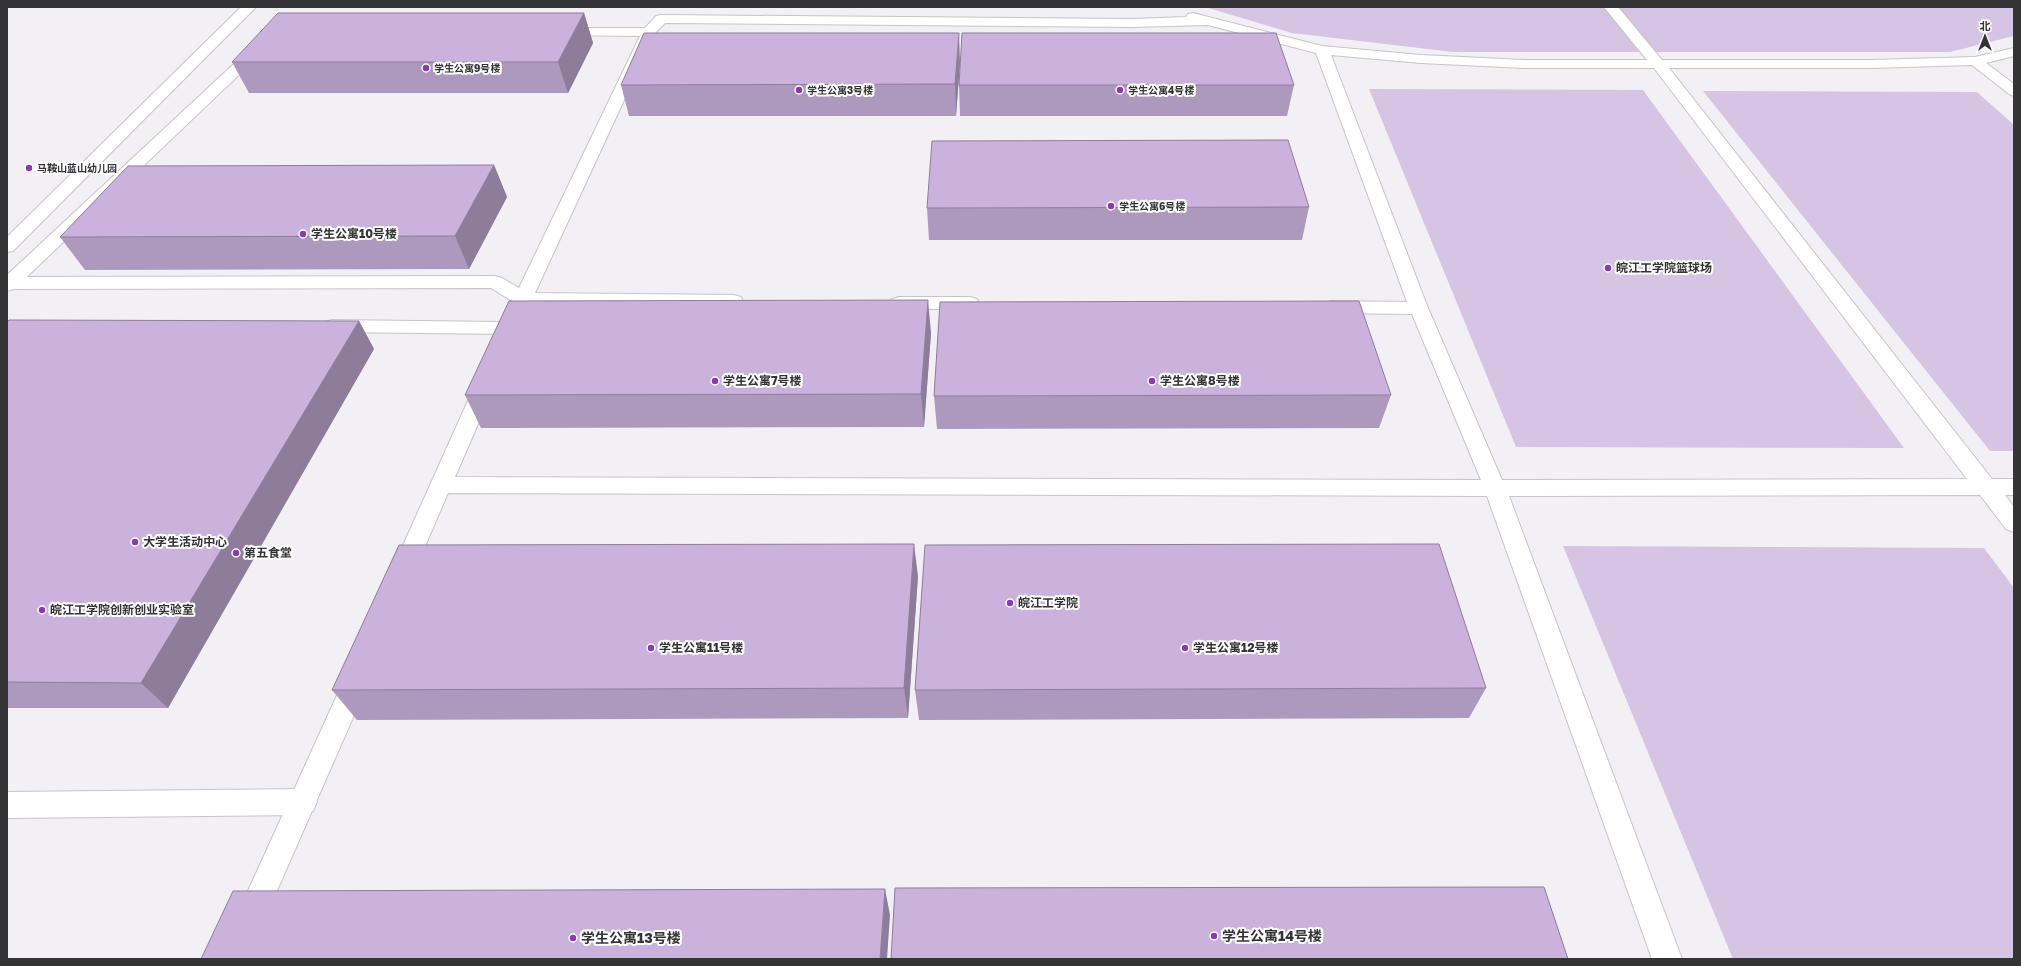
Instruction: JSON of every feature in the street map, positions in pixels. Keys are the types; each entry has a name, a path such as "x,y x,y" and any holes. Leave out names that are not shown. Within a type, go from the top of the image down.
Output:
{"street":[{"path":"7,247 249,7"},
{"path":"1164,7 1207,21 1322,50 1421,59 1524,64 1871,64 1975,61 2014,52"},
{"path":"1611,7 1659,64 2014,523"},
{"path":"394,593 509,328 649,32 663,13 1123,22 1207,21"},
{"path":"546,32 649,32"},
{"path":"8,284 266,41"},
{"path":"1322,50 1420,308 1495,488 1667,959"},
{"path":"1975,61 2014,91"},
{"path":"8,284 495,282 523,299 753,301"},
{"path":"880,302 991,303"},
{"path":"1316,307 1420,308"},
{"path":"318,326 509,328"},
{"path":"440,485 1495,488 2014,487"},
{"path":"232,959 366,658"},
{"path":"7,805 303,802"}],"shaded area":[{"path":"1205,7 2014,7 2014,36 1950,52 1453,52 1292,33"},
{"name":"皖江工学院篮球场","path":"1369,89 1643,90 1904,448 1516,447"},
{"path":"1703,91 1977,92 2014,125 2014,451 1990,451"},
{"path":"1563,546 1984,548 2014,588 2014,959 1733,959"}],"building":[{"path":"278,13 584,13 558,62 232,62"},
{"path":"644,33 959,33 955,84 621,85"},
{"path":"962,33 1276,33 1294,85 959,85"},
{"path":"1288,140 1309,207 927,208 932,141"},
{"path":"494,165 455,236 60,237 128,166"},
{"name":"学生公寓7号楼","path":"928,300 921,394 465,395 509,301"},
{"name":"学生公寓8号楼","path":"1359,301 1391,395 934,396 940,302"},
{"name":"大学生活动中心","path":"9,320 359,321 141,683 7,682 7,322"},
{"name":"学生公寓11号楼","path":"914,544 904,688 332,690 399,545"},
{"name":"学生公寓12号楼","path":"1439,544 1486,688 915,690 925,545"},
{"name":"学生公寓14号楼","path":"1544,887 1568,959 891,959 895,888"},
{"path":"885,889 880,959 201,959 233,891"}],"place":[{"name":"学生公寓9号楼","path":"426,68"},
{"name":"学生公寓3号楼","path":"799,90"},
{"name":"学生公寓4号楼","path":"1120,90"},
{"name":"马鞍山蓝山幼儿园","path":"29,168"},
{"name":"学生公寓6号楼","path":"1111,206"},
{"name":"学生公寓10号楼","path":"303,234"},
{"name":"皖江工学院篮球场","path":"1608,268"},
{"name":"学生公寓7号楼","path":"715,381"},
{"name":"学生公寓8号楼","path":"1152,381"},
{"name":"大学生活动中心","path":"135,542"},
{"name":"第五食堂","path":"236,553"},
{"name":"皖江工学院","path":"1010,603"},
{"name":"皖江工学院创新创业实验室","path":"42,610"},
{"name":"学生公寓11号楼","path":"651,648"},
{"name":"学生公寓12号楼","path":"1185,648"},
{"name":"学生公寓14号楼","path":"1214,936"},
{"name":"学生公寓13号楼","path":"573,938"}]}
